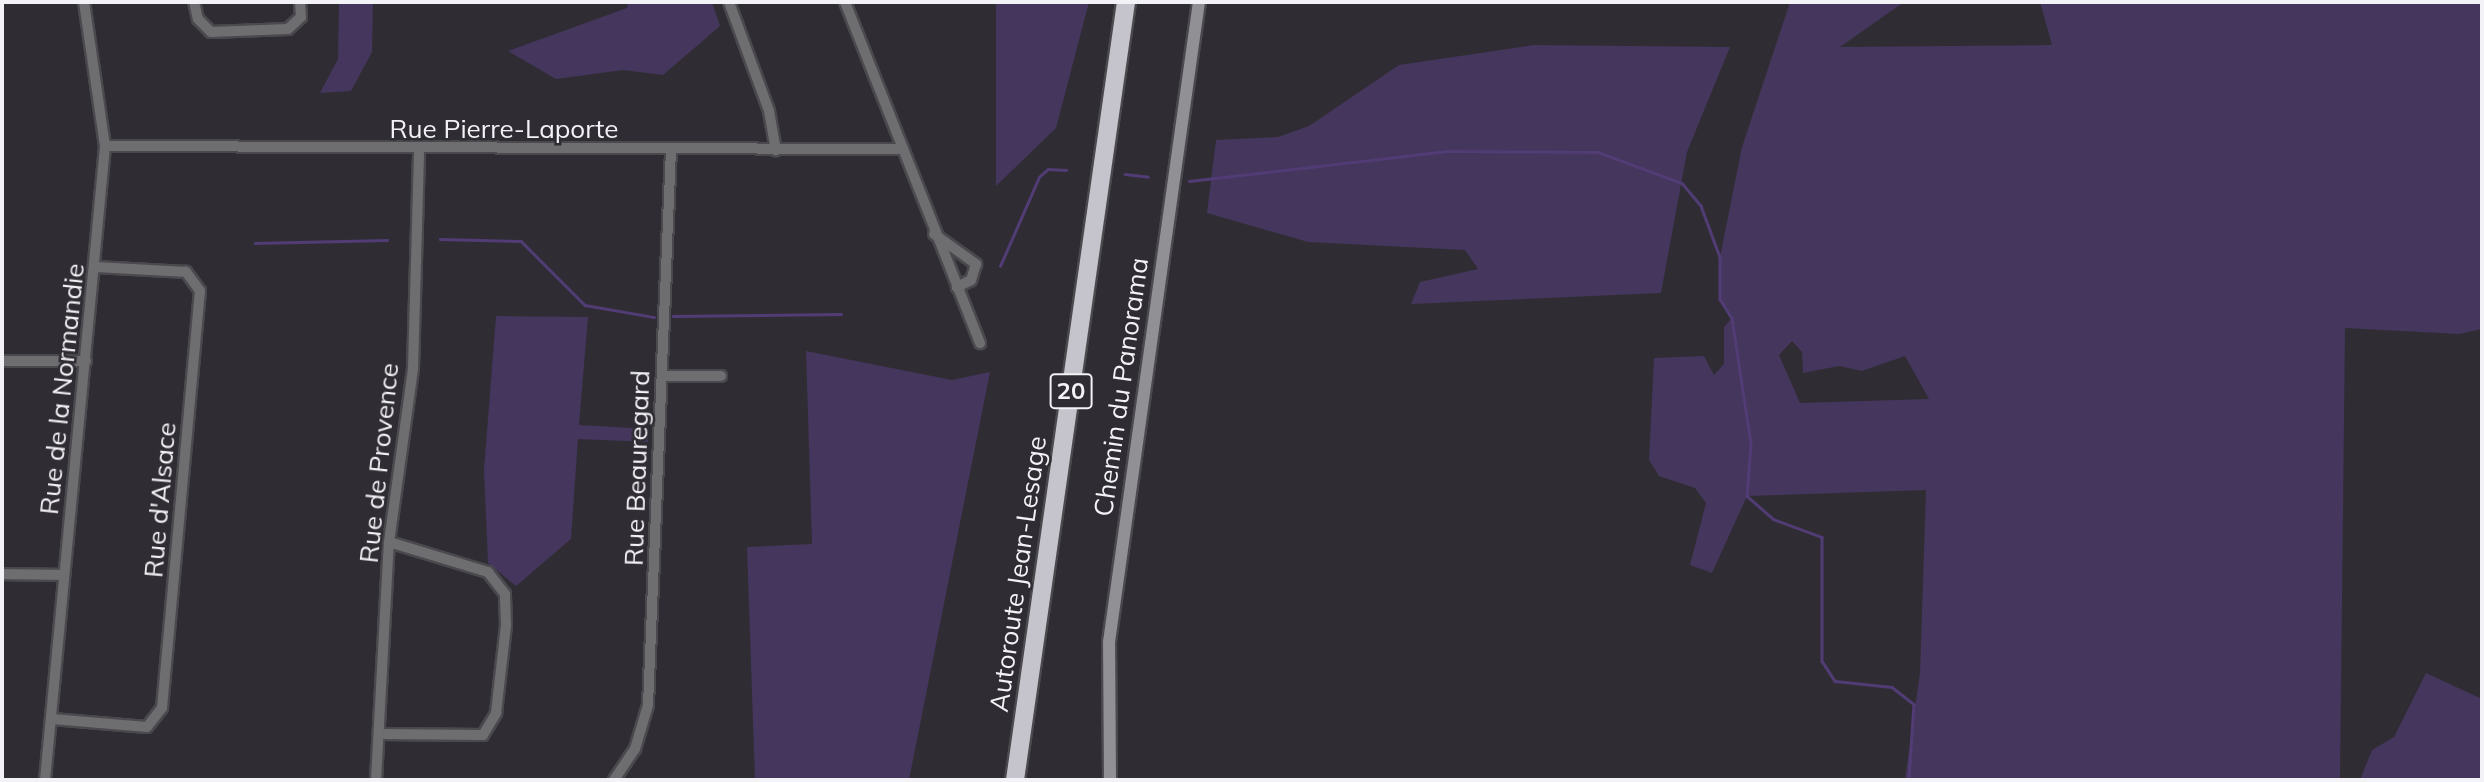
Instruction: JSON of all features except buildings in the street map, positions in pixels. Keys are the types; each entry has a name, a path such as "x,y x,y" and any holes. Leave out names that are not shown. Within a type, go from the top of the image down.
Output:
{"highway":[{"name":"Autoroute Jean-Lesage","path":"1015,780 1126,2"}],"street":[{"name":"Rue de la Normandie","path":"45,780 96,267 105,146 84,2"},
{"path":"194,2 198,19 211,32 288,29 300,17 300,2"},
{"path":"729,2 769,111 776,150"},
{"path":"845,2 933,234 980,343"},
{"name":"Chemin du Panorama","path":"1110,780 1110,642 1199,2"},
{"name":"Rue Pierre-Laporte","path":"105,146 419,150 903,149"},
{"name":"Rue de Provence","path":"376,780 389,542 413,369 419,150"},
{"name":"Rue Beauregard","path":"614,780 635,749 648,705 671,150"},
{"path":"933,234 976,264 971,280 957,287"},
{"name":"Rue d'Alsace","path":"52,719 146,727 162,708 200,291 186,272 96,267"},
{"path":"2,360 86,361"},
{"path":"662,376 721,376"},
{"path":"379,734 483,734 496,713 506,625 505,594 488,572 389,542"},
{"path":"2,574 64,575"}],"shaded area":[{"path":"339,2 373,2 372,52 351,91 320,93 338,59"},
{"path":"628,2 712,2 720,26 663,75 623,70 556,79 508,51 627,8"},
{"path":"996,2 1089,2 1056,128 996,186"},
{"path":"1790,2 1904,2 1840,47 2052,45 2040,2 2482,2 2482,329 2459,334 2345,328 2340,780 1905,780 1920,673 1926,490 1747,496 1712,573 1690,565 1706,503 1695,488 1659,476 1649,460 1654,358 1704,356 1714,375 1724,364 1724,327 1732,318 1720,299 1720,257 1742,147","holes":["1792,341 1802,352 1803,373 1839,366 1862,371 1905,356 1929,399 1800,403 1779,355"]},
{"path":"1534,45 1730,47 1687,152 1661,293 1411,304 1420,282 1478,269 1465,250 1308,242 1207,213 1216,140 1278,137 1309,126 1399,65"},
{"path":"496,316 588,317 579,425 648,429 648,442 578,439 571,539 516,586 488,563 484,470"},
{"path":"806,351 952,380 990,372 909,780 755,780 747,547 812,544"},
{"path":"2426,673 2482,699 2482,780 2360,780 2372,750 2394,737"}],"waterway":[{"path":"1189,181 1447,151 1598,152 1682,183 1701,206 1720,257 1720,299 1732,318 1751,444 1747,496 1773,519 1822,537 1822,661 1835,681 1892,687 1914,704 1909,780"},
{"path":"1000,266 1039,177 1048,169 1066,170"},
{"path":"1125,174 1148,177"},
{"path":"440,239 521,241 585,305 654,317"},
{"path":"255,243 387,240"},
{"path":"673,316 841,314"}]}
